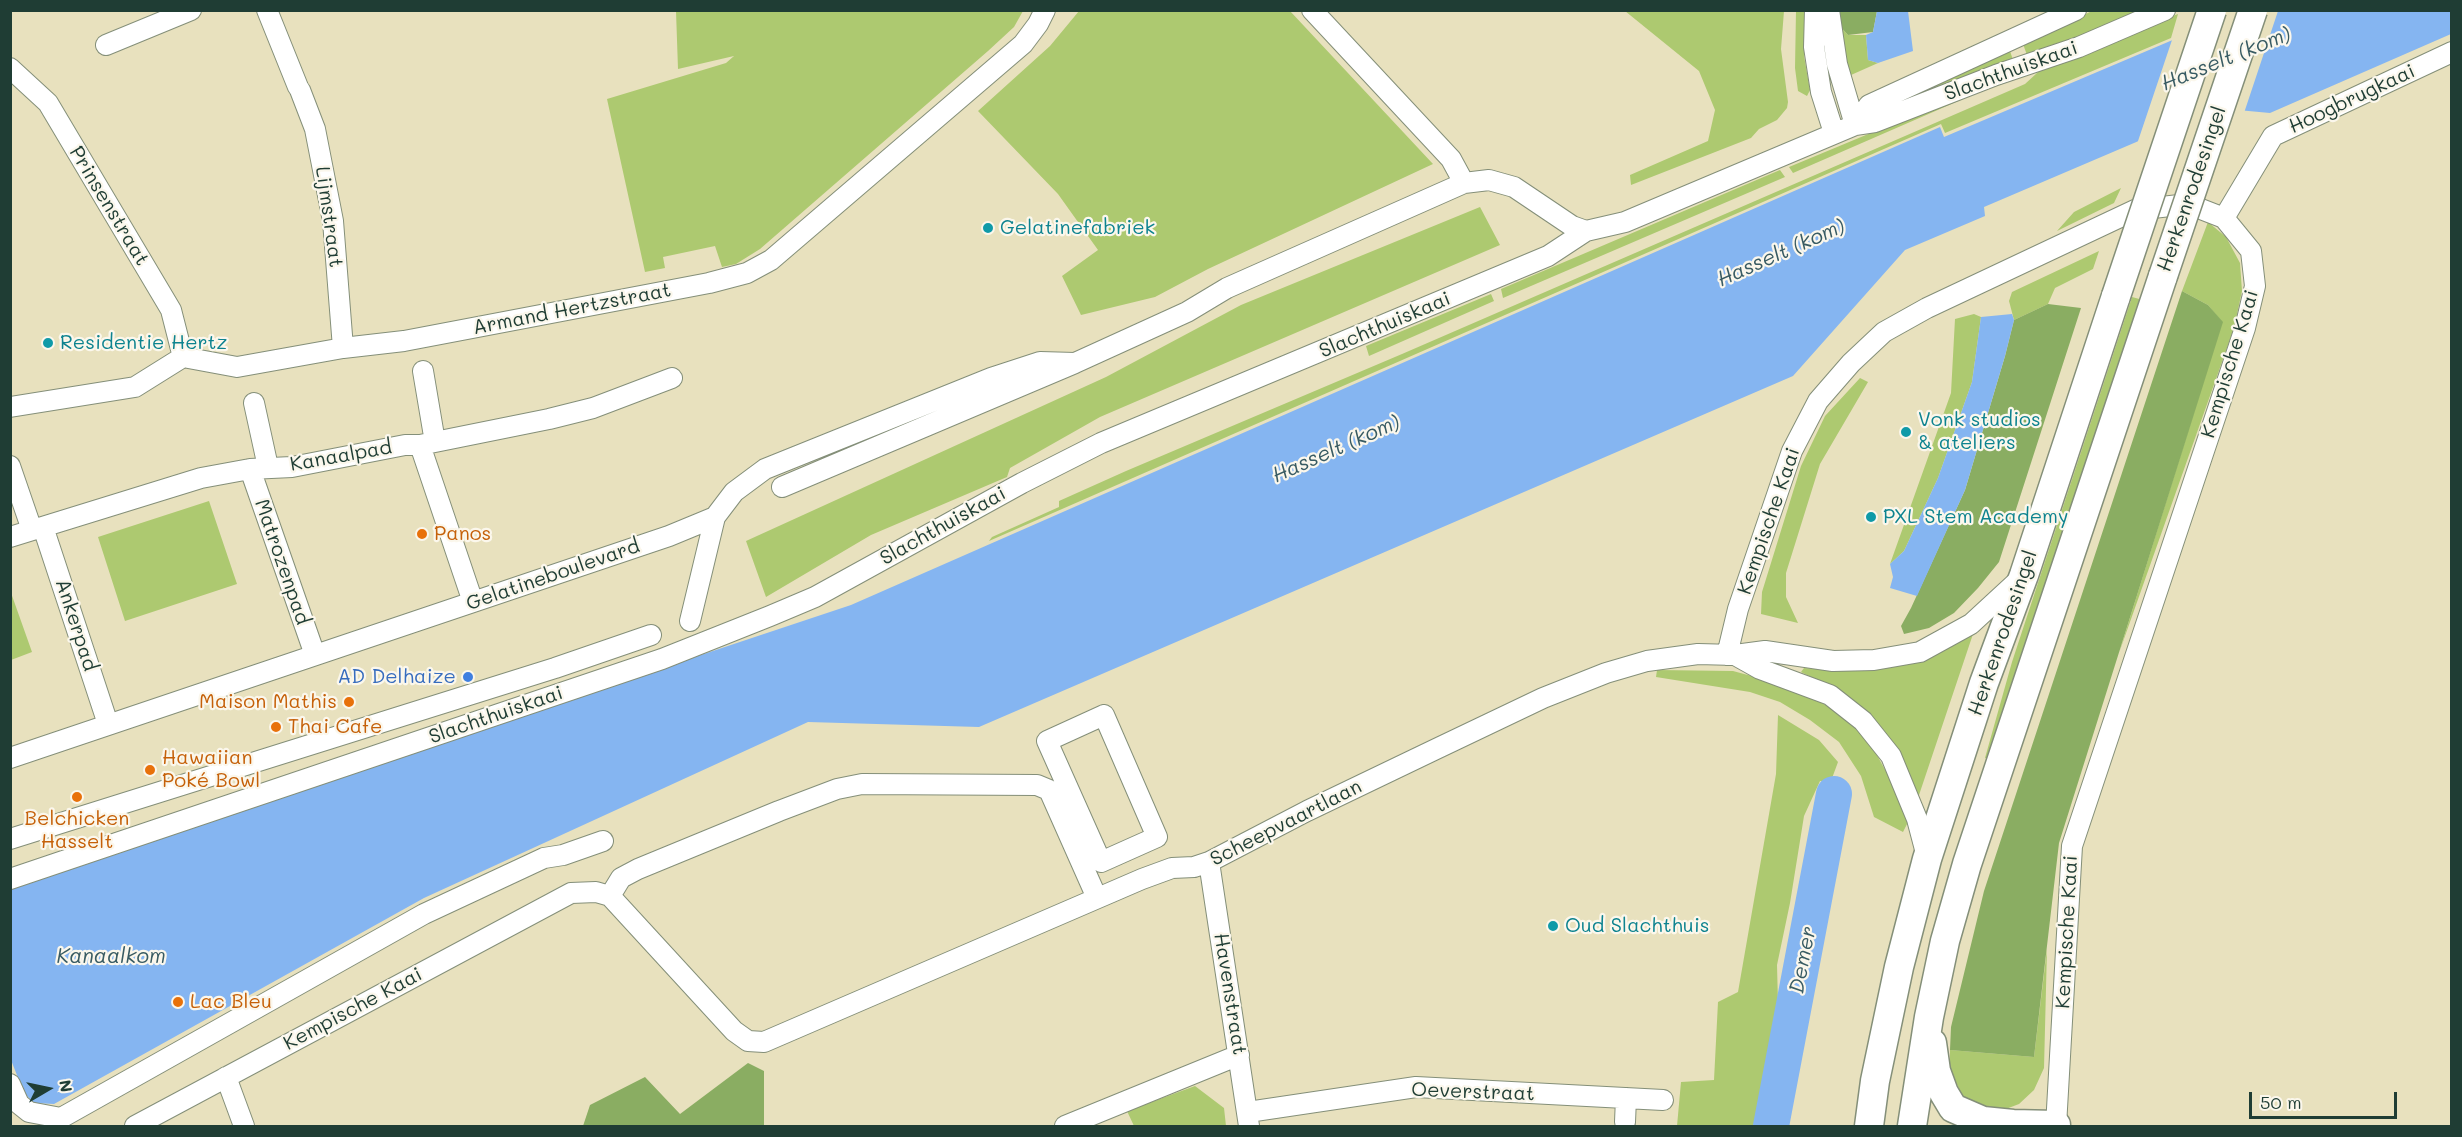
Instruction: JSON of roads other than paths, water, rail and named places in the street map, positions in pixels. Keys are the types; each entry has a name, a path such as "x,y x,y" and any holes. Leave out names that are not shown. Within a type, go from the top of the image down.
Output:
{"highway":[{"name":"Herkenrodesingel","path":"1869,1126 1875,1081 1899,967 1927,859 1984,683 2024,575 2212,10"},
{"name":"Herkenrodesingel","path":"1912,1126 1929,1017 1945,941 1967,864 2253,10"},
{"path":"1929,1017 1936,1071 1944,1093 1953,1108 1983,1121 2056,1126"}],"street":[{"path":"106,45 191,10"},
{"name":"Lijmstraat","path":"267,10 315,129 333,221 344,348"},
{"name":"Armand Hertzstraat","path":"183,357 237,367 344,348 404,341 709,283 747,273 771,260 1023,44 1045,10"},
{"path":"1312,10 1451,159 1464,183"},
{"path":"1815,10 1814,47 1821,92 1834,133"},
{"path":"1829,10 1835,56 1855,124"},
{"name":"Slachthuiskaai","path":"1855,124 1869,105 2076,10"},
{"name":"Slachthuiskaai","path":"10,879 662,659 736,627 815,597 1022,483 1101,443 1548,256 1586,231 1625,222 1855,124 1875,122 1996,75 2079,47 2166,10"},
{"name":"Hoogbrugkaai","path":"2224,218 2273,136 2451,52"},
{"name":"Prinsenstraat","path":"10,68 48,103 171,310 183,357"},
{"path":"782,488 1075,363 1187,312 1227,288 1464,183 1489,180 1514,187 1572,226 1586,231"},
{"name":"Kempische Kaai","path":"1731,655 1738,609 1792,451 1818,401 1851,363 1884,332 1927,308 2135,210 2188,204 2224,218 2251,250 2255,286 2245,328 2072,846 2056,1126"},
{"path":"10,407 135,387 183,357"},
{"path":"690,621 715,517 734,492 765,469 991,378 1040,362 1075,363"},
{"path":"423,371 428,444 473,602"},
{"name":"Kanaalpad","path":"10,537 93,511 104,510 201,478 259,468 292,467 405,445 428,444 593,408 672,378"},
{"name":"Matrozenpad","path":"254,403 259,468 315,655"},
{"name":"Ankerpad","path":"10,466 38,529 108,724"},
{"name":"Gelatineboulevard","path":"10,758 669,536 715,517"},
{"path":"1731,655 1765,651 1833,661 1875,660 1920,652 1971,624 2024,575"},
{"name":"Slachthuiskaai","path":"10,839 532,675 651,635"},
{"name":"Scheepvaartlaan","path":"610,896 734,1031 754,1043 771,1040 1097,898 1172,868 1194,867 1209,862 1307,811 1543,698 1606,673 1647,661 1698,654 1731,655"},
{"path":"1731,655 1760,669 1830,695 1863,721 1891,756 1914,810 1927,859"},
{"path":"1104,716 1157,837 1101,862 1047,741 1104,716"},
{"path":"610,896 621,878 638,869 837,789 872,784 1037,785 1048,790 1097,898"},
{"path":"10,1084 19,1104 29,1112 61,1118 424,914 544,858 562,855 603,841"},
{"name":"Havenstraat","path":"1209,862 1248,1119"},
{"name":"Kempische Kaai","path":"135,1126 571,893 596,892 610,896"},
{"path":"1065,1126 1239,1055"},
{"path":"226,1077 244,1126"},
{"name":"Oeverstraat","path":"1248,1119 1416,1087 1664,1100"},
{"path":"1625,1122 1626,1098"}],"water":[{"path":"1877,11 1908,11 1913,51 1878,63 1868,60 1866,35 1873,32"},
{"path":"2241,11 2451,11 2451,34 2270,113 2216,108 1984,207 1985,216 1905,250 1793,376 979,727 808,722 424,898 54,1104 34,1103 24,1093 11,1060 10,885 851,605 1940,127 1944,137"},
{"path":"2012,314 2014,320 2005,356 1965,490 1917,596 1890,588 1893,577 1890,564 1904,551 1938,478 1972,382 1981,317"}],"waterway":[{"name":"Demer","path":"1771,1126 1834,794"}],"place":[{"name":"Gelatinefabriek","path":"988,228"},
{"name":"Residentie Hertz","path":"48,343"},
{"name":"Vonk studios & ateliers","path":"1906,432"},
{"name":"PXL Stem Academy","path":"1871,517"},
{"name":"Panos","path":"422,534"},
{"name":"AD Delhaize","path":"468,677"},
{"name":"Maison Mathis","path":"349,702"},
{"name":"Thai Cafe","path":"276,727"},
{"name":"Hawaiian Poké Bowl","path":"150,770"},
{"name":"Belchicken Hasselt","path":"77,797"},
{"name":"Oud Slachthuis","path":"1553,926"},
{"name":"Lac Bleu","path":"178,1002"}],"water label":[{"name":"Hasselt (kom)","path":"2226,59"},
{"name":"Hasselt (kom)","path":"1781,253"},
{"name":"Hasselt (kom)","path":"1336,449"},
{"name":"Kanaalkom","path":"111,957"}]}
